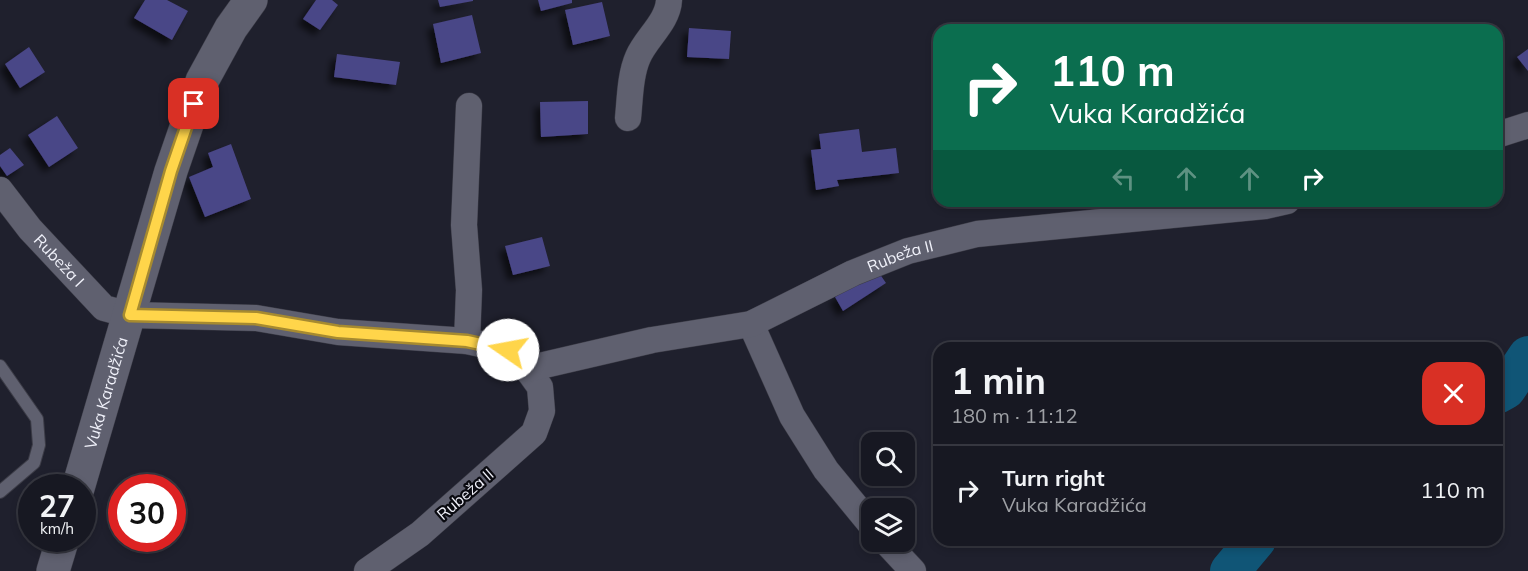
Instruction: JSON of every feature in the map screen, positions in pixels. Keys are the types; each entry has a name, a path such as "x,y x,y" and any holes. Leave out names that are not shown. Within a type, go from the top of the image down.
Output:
{"street":[{"name":"Vuka Karadžića","path":"82,474 171,171 202,81 231,28 251,0"},
{"path":"628,118 637,60 646,42 658,27 669,6 669,0"},
{"path":"467,341 469,290 464,225 469,106"},
{"path":"1503,133 1528,125"},
{"name":"Rubeža I","path":"0,190 30,229 104,308 130,315"},
{"name":"Rubeža II","path":"527,369 652,340 751,324 853,273 908,251 977,234 1255,207"},
{"name":"Rubeža II","path":"130,315 256,318 338,332 467,341 508,350 527,369 540,387 542,411 534,433 420,534 367,571"},
{"path":"751,324 792,416 826,470 861,512"},
{"path":"53,571 59,552"},
{"path":"895,552 913,571"}],"lane":[{"path":"0,366 37,419 39,445 34,463 0,492"}],"building":[{"path":"145,0 167,0 188,11 172,40 134,18"},
{"path":"316,0 332,0 338,5 320,30 303,19"},
{"path":"438,0 473,0 473,1 440,7"},
{"path":"538,0 572,0 572,3 541,11"},
{"path":"602,2 610,36 573,45 565,10"},
{"path":"472,15 481,53 441,63 433,24"},
{"path":"689,28 731,31 729,59 687,57"},
{"path":"29,47 45,72 20,88 5,64"},
{"path":"1528,49 1528,71 1517,57"},
{"path":"337,54 400,62 396,85 334,77"},
{"path":"588,101 588,134 541,137 540,102"},
{"path":"57,116 78,148 49,167 28,135"},
{"path":"859,129 862,152 896,148 899,173 837,180 839,186 816,190 811,150 821,149 819,134"},
{"path":"231,144 251,199 205,217 189,177 213,167 208,153"},
{"path":"10,148 24,165 7,176 0,166 0,155"},
{"path":"542,237 550,266 513,275 505,246"},
{"path":"877,270 886,283 843,311 835,297"}],"waterway":[{"path":"1503,391 1528,356"},
{"path":"1230,571 1251,546"}],"route":[{"path":"194,104 171,171 130,315 256,318 338,332 467,341 508,350"}]}
